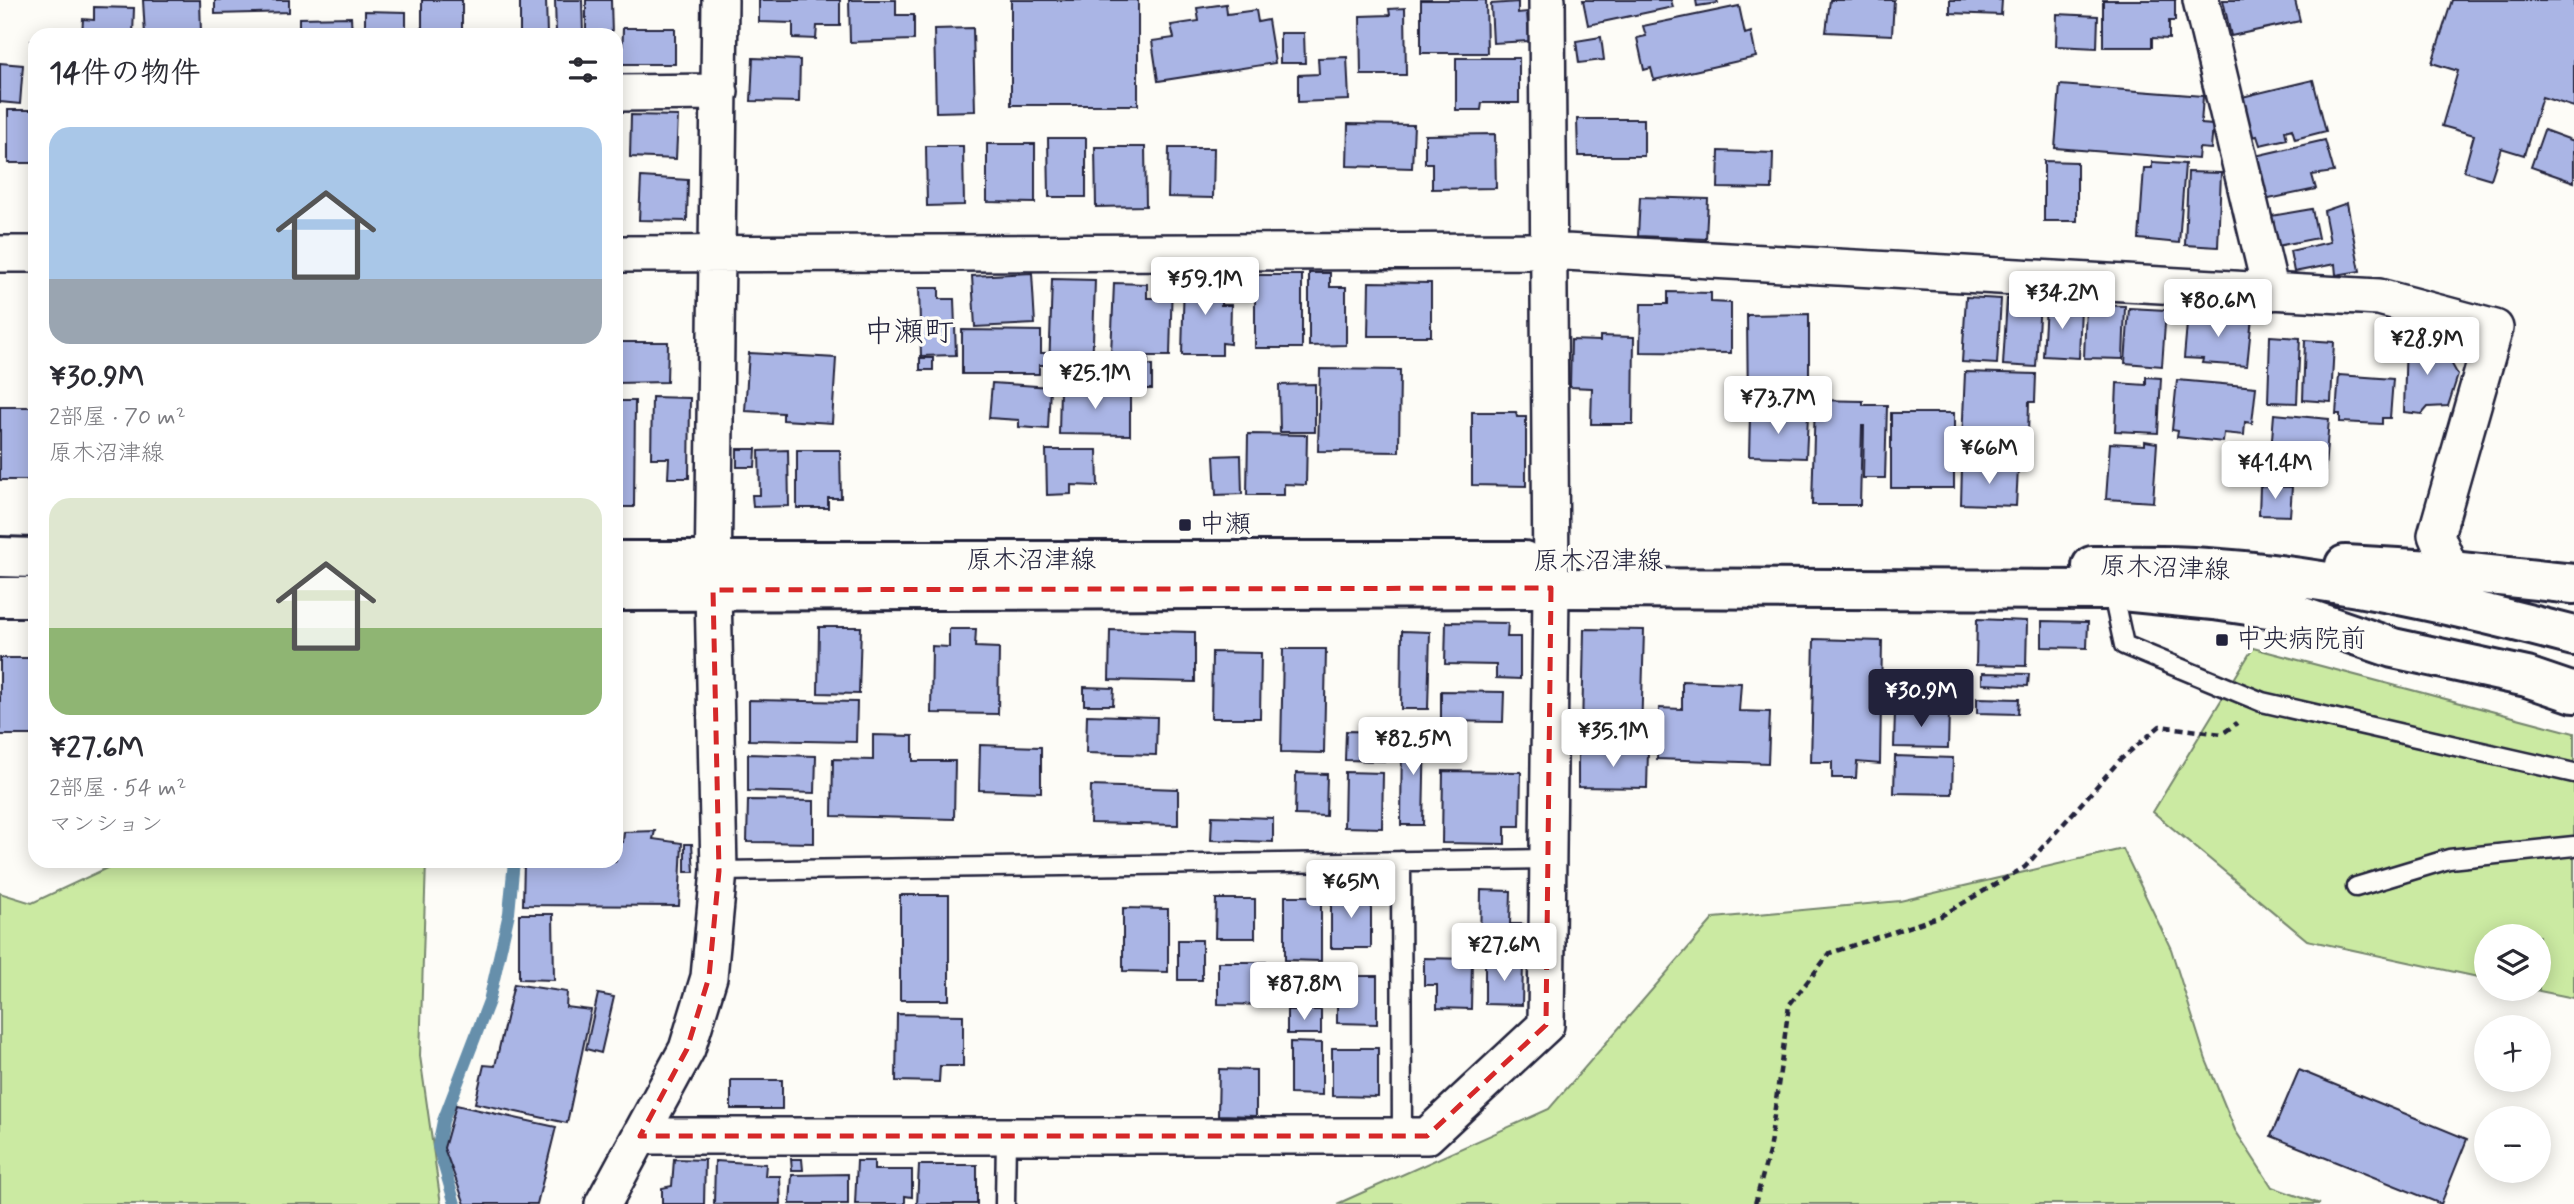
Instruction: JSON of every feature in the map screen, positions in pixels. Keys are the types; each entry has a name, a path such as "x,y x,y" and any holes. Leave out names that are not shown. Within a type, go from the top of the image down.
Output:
{"main road":[{"path":"0,557 28,558"},
{"name":"原木沼津線","path":"623,562 714,575 1550,575 2193,567 2279,575 2386,593 2574,636"},
{"path":"2193,567 2276,562 2451,571 2574,584"},
{"name":"原木沼津線","path":"623,590 714,575"},
{"name":"原木沼津線","path":"1550,575 2112,590 2282,610 2371,616 2574,662"},
{"path":"0,597 28,597"},
{"name":"原木沼津線","path":"2282,610 2393,648 2527,677 2574,693"}],"street":[{"path":"603,1204 687,1049 709,977 719,871 714,575 720,0"},
{"path":"640,1136 1427,1136 1546,1025 1550,575 1547,0"},
{"path":"2201,0 2271,292"},
{"path":"623,93 720,92"},
{"path":"623,254 1547,251 2379,297 2496,328 2436,536 2451,571"},
{"path":"0,254 28,254"}],"lane":[{"path":"2112,590 2124,645 2262,702 2574,773"},
{"path":"2356,887 2449,859 2574,846"},
{"path":"719,871 1548,859"},
{"path":"1401,861 1402,1136"},
{"path":"1005,1204 1006,1136"}],"path":[{"path":"1755,1204 1769,1152 1789,1005 1830,954 1941,916 2025,867 2120,760 2160,726 2222,734 2262,702"}],"highlighted area":[{"path":"1551,588 1546,1025 1427,1136 640,1136 687,1049 709,977 719,871 713,590"}],"green space":[{"path":"2253,648 2574,733 2574,998 2551,993 2551,924 2474,924 2474,976 2307,940 2153,812"},
{"path":"2123,849 2171,949 2206,1060 2235,1130 2272,1187 2320,1204 1337,1204 1549,1109 1714,918 1900,901"},
{"path":"107,868 426,868 420,1056 441,1204 0,1204 0,893 32,903"}],"building":[{"path":"143,0 200,0 201,28 145,28"},
{"path":"215,0 289,0 289,12 215,14"},
{"path":"422,0 462,0 462,28 422,28"},
{"path":"520,0 546,0 547,28 520,28"},
{"path":"555,0 582,0 583,28 556,28"},
{"path":"586,0 611,0 612,28 586,28"},
{"path":"759,0 840,0 840,26 817,26 816,39 793,38 793,23 759,22"},
{"path":"849,0 896,0 896,15 914,15 914,40 850,42"},
{"path":"1011,0 1138,0 1138,105 1011,105"},
{"path":"1421,0 1486,0 1487,53 1421,53"},
{"path":"1583,0 1671,0 1673,7 1588,25"},
{"path":"1696,0 1717,0 1718,3 1697,6"},
{"path":"1830,0 1894,0 1892,35 1826,32"},
{"path":"1950,0 2002,0 2001,15 1950,13"},
{"path":"2103,0 2175,0 2175,21 2169,21 2169,39 2152,38 2152,47 2103,47"},
{"path":"2223,0 2295,0 2300,21 2231,36"},
{"path":"2452,0 2574,0 2574,107 2542,97 2524,155 2501,148 2491,179 2464,171 2474,135 2442,126 2458,71 2432,63"},
{"path":"1518,2 1518,13 1527,12 1529,41 1493,43 1491,4"},
{"path":"1226,4 1227,14 1256,10 1258,22 1268,20 1275,63 1158,81 1152,41 1174,38 1171,25 1199,21 1197,8"},
{"path":"1739,6 1745,34 1751,32 1756,57 1654,80 1651,68 1644,70 1637,38 1646,36 1643,26"},
{"path":"94,7 134,8 133,28 82,28 83,19 94,20"},
{"path":"1405,8 1406,75 1361,75 1360,16 1390,15 1389,9"},
{"path":"365,11 406,12 406,28 365,28"},
{"path":"2057,14 2098,16 2097,48 2056,46"},
{"path":"351,17 352,28 299,28 299,18"},
{"path":"623,28 675,28 675,64 623,64"},
{"path":"973,28 975,111 936,112 934,29"},
{"path":"1280,33 1304,33 1305,63 1280,63"},
{"path":"1601,37 1604,60 1579,63 1576,41"},
{"path":"1347,57 1349,100 1298,102 1298,75 1319,74 1318,58"},
{"path":"753,58 800,60 799,102 751,101"},
{"path":"1456,58 1519,58 1519,103 1482,103 1481,110 1456,110"},
{"path":"0,63 23,65 20,104 0,102"},
{"path":"2313,80 2326,131 2295,139 2292,129 2285,131 2287,139 2260,145 2257,136 2248,138 2238,98"},
{"path":"2060,85 2203,96 2201,124 2213,125 2211,149 2199,148 2198,159 2055,148"},
{"path":"8,110 28,110 28,163 8,163"},
{"path":"631,115 678,116 676,159 630,157"},
{"path":"1577,119 1644,119 1644,156 1578,156"},
{"path":"1348,124 1414,125 1412,168 1347,166"},
{"path":"2544,130 2574,141 2574,182 2531,167"},
{"path":"1495,134 1496,188 1432,189 1432,163 1425,163 1425,135"},
{"path":"1048,138 1086,138 1086,197 1049,197"},
{"path":"2325,140 2334,172 2312,175 2316,189 2264,200 2255,156"},
{"path":"987,144 1035,144 1035,203 987,202"},
{"path":"926,146 963,146 964,205 927,206"},
{"path":"1095,147 1145,147 1146,206 1096,207"},
{"path":"1169,148 1214,148 1213,198 1168,197"},
{"path":"1719,151 1773,153 1772,189 1718,188"},
{"path":"2044,161 2077,162 2077,221 2044,221"},
{"path":"2152,162 2185,164 2179,243 2139,239 2144,168 2152,168"},
{"path":"2188,172 2221,173 2218,247 2185,245"},
{"path":"641,177 688,180 687,221 639,220"},
{"path":"1640,197 1708,199 1706,239 1638,236"},
{"path":"2347,203 2360,271 2336,275 2335,264 2294,272 2290,251 2330,242 2324,211"},
{"path":"2312,209 2318,238 2277,246 2271,216"},
{"path":"1032,273 1035,324 975,327 972,276"},
{"path":"1309,273 1330,273 1330,287 1346,287 1346,345 1309,346"},
{"path":"1255,275 1302,275 1302,348 1255,348"},
{"path":"1184,277 1222,278 1221,305 1231,305 1230,344 1222,343 1222,355 1182,355"},
{"path":"1052,279 1095,280 1092,373 1049,371"},
{"path":"1158,279 1172,279 1170,356 1148,356 1148,362 1121,361 1121,355 1111,354 1114,283 1147,284 1147,298 1158,298"},
{"path":"1369,282 1431,283 1431,336 1368,336"},
{"path":"919,288 939,288 939,299 954,299 956,355 921,356"},
{"path":"1668,292 1711,293 1711,302 1731,303 1731,353 1640,352 1641,304 1668,304"},
{"path":"1966,297 2001,299 1997,364 1962,362"},
{"path":"2007,299 2040,301 2036,367 2003,365"},
{"path":"2046,305 2081,306 2079,358 2043,356"},
{"path":"2086,305 2125,306 2123,359 2084,358"},
{"path":"2129,308 2166,310 2162,366 2125,363"},
{"path":"2188,312 2252,317 2247,366 2202,363 2203,359 2184,358"},
{"path":"1809,314 1809,411 1748,410 1747,315"},
{"path":"962,330 1041,331 1041,353 1045,353 1046,365 1039,365 1039,374 962,374"},
{"path":"1600,336 1634,337 1633,424 1591,424 1592,388 1570,387 1571,340 1600,341"},
{"path":"2270,336 2300,338 2297,403 2268,402"},
{"path":"2406,337 2444,350 2458,375 2448,406 2428,407 2422,414 2404,412"},
{"path":"2305,340 2334,342 2331,402 2303,400"},
{"path":"623,342 668,342 667,382 623,383"},
{"path":"749,353 836,358 832,423 783,420 783,413 745,411"},
{"path":"920,358 933,358 933,370 920,370"},
{"path":"1152,365 1152,389 1137,389 1137,366"},
{"path":"1320,369 1400,370 1399,452 1318,451"},
{"path":"1965,372 2036,374 2035,402 2029,402 2028,434 1998,433 1997,442 1962,441"},
{"path":"2339,375 2393,379 2390,418 2382,418 2382,424 2340,422 2340,414 2336,414"},
{"path":"2146,377 2161,378 2158,433 2115,431 2117,383 2146,385"},
{"path":"2177,380 2256,387 2252,423 2245,422 2244,435 2224,433 2223,442 2177,437 2178,431 2172,430"},
{"path":"992,383 1050,387 1048,429 1019,427 1019,420 989,418"},
{"path":"1315,384 1315,432 1280,432 1279,385"},
{"path":"1060,387 1130,388 1130,435 1059,434"},
{"path":"652,397 690,398 689,478 668,478 669,458 651,458"},
{"path":"1815,400 1863,401 1863,405 1887,405 1885,478 1863,478 1862,426 1860,505 1812,505"},
{"path":"623,401 635,401 634,507 623,507"},
{"path":"0,407 28,407 28,480 0,480"},
{"path":"1472,412 1516,412 1517,417 1526,417 1526,486 1472,485"},
{"path":"1891,413 1954,413 1954,488 1891,488"},
{"path":"1750,414 1808,416 1806,458 1749,456"},
{"path":"2274,414 2329,419 2324,481 2269,476"},
{"path":"1248,434 1307,435 1306,485 1284,484 1284,495 1247,495"},
{"path":"2145,441 2157,443 2153,502 2106,499 2110,443 2145,445"},
{"path":"737,449 756,449 755,467 737,467"},
{"path":"788,450 789,506 753,507 752,495 760,495 759,451"},
{"path":"797,450 840,450 841,498 828,498 828,508 797,508"},
{"path":"1046,450 1097,450 1098,486 1071,485 1071,494 1047,495"},
{"path":"1241,455 1242,494 1216,495 1214,456"},
{"path":"2231,455 2249,457 2245,481 2227,478"},
{"path":"1962,467 2018,469 2016,506 1961,504"},
{"path":"2260,486 2292,487 2290,516 2259,515"},
{"path":"1977,619 2027,621 2026,666 1976,665"},
{"path":"2042,621 2088,622 2087,648 2042,647"},
{"path":"1446,622 1508,623 1507,637 1520,637 1520,679 1496,678 1496,665 1445,664"},
{"path":"819,627 861,627 859,694 818,693"},
{"path":"949,629 976,629 975,647 999,648 998,714 931,713 932,646 949,647"},
{"path":"1584,629 1644,630 1641,735 1582,734"},
{"path":"1110,630 1195,632 1195,682 1109,680"},
{"path":"1402,631 1430,632 1428,709 1401,709"},
{"path":"1814,639 1882,641 1880,764 1857,762 1856,778 1832,778 1832,762 1811,762"},
{"path":"1283,649 1326,649 1324,753 1281,752"},
{"path":"1212,652 1261,653 1260,718 1211,718"},
{"path":"0,658 28,658 28,735 0,735"},
{"path":"1982,673 2029,674 2028,686 1982,684"},
{"path":"1682,681 1741,683 1739,711 1770,712 1768,763 1657,759 1659,708 1682,709"},
{"path":"1084,687 1114,688 1113,705 1084,705"},
{"path":"1441,691 1504,692 1503,722 1441,721"},
{"path":"1977,698 2019,699 2018,714 1977,713"},
{"path":"749,700 857,702 856,742 749,740"},
{"path":"1895,710 1949,712 1948,748 1894,747"},
{"path":"1087,715 1157,717 1156,755 1086,753"},
{"path":"1402,730 1425,730 1423,825 1401,825"},
{"path":"1346,731 1384,732 1384,761 1345,760"},
{"path":"873,735 913,736 913,761 955,761 954,819 832,816 833,759 873,760"},
{"path":"980,745 1041,747 1041,792 979,790"},
{"path":"1578,750 1648,751 1647,788 1578,787"},
{"path":"748,754 816,756 815,793 748,791"},
{"path":"1895,756 1953,758 1952,794 1894,793"},
{"path":"1443,771 1521,772 1520,826 1505,826 1505,844 1442,843"},
{"path":"1345,772 1383,773 1382,828 1344,827"},
{"path":"1296,773 1327,774 1326,816 1295,815"},
{"path":"1091,786 1178,789 1178,825 1090,823"},
{"path":"748,800 814,801 814,843 747,842"},
{"path":"1212,816 1273,818 1273,842 1211,840"},
{"path":"655,831 653,839 682,843 679,906 523,905 524,868 623,868 624,832"},
{"path":"685,844 692,844 694,872 685,872"},
{"path":"1481,890 1511,891 1510,924 1523,924 1523,947 1480,946"},
{"path":"1331,892 1371,892 1371,948 1331,948"},
{"path":"900,895 949,895 949,1000 900,1000"},
{"path":"1285,896 1321,896 1321,961 1285,960"},
{"path":"1216,899 1255,899 1255,938 1215,938"},
{"path":"1123,908 1168,909 1168,972 1123,971"},
{"path":"519,914 553,914 554,980 519,979"},
{"path":"1178,940 1202,940 1202,980 1178,980"},
{"path":"1424,958 1472,959 1471,1009 1437,1008 1437,985 1424,985"},
{"path":"1218,962 1271,962 1270,1005 1218,1004"},
{"path":"1485,962 1523,963 1522,1005 1485,1004"},
{"path":"1288,975 1321,975 1321,1005 1288,1005"},
{"path":"1337,976 1377,976 1377,1024 1337,1023"},
{"path":"514,984 567,992 566,1007 591,1010 567,1123 475,1103 484,1065 495,1066"},
{"path":"598,994 614,997 601,1053 586,1049"},
{"path":"1287,1010 1321,1010 1321,1034 1287,1034"},
{"path":"897,1014 963,1015 963,1066 940,1066 939,1082 896,1081"},
{"path":"1290,1042 1322,1043 1322,1095 1290,1094"},
{"path":"1332,1048 1378,1048 1378,1097 1332,1096"},
{"path":"1219,1069 1256,1070 1256,1116 1218,1115"},
{"path":"2299,1070 2467,1139 2441,1204 2271,1136"},
{"path":"731,1080 782,1080 782,1109 731,1109"},
{"path":"456,1105 556,1127 537,1204 465,1204 444,1148"},
{"path":"674,1159 705,1160 704,1204 662,1204 662,1188 672,1186"},
{"path":"791,1159 802,1159 803,1170 792,1170"},
{"path":"715,1161 766,1164 765,1176 780,1176 781,1204 714,1204"},
{"path":"857,1161 874,1161 874,1170 912,1170 912,1197 905,1196 905,1204 855,1204"},
{"path":"919,1165 977,1165 977,1204 917,1204"},
{"path":"848,1174 848,1204 790,1204 792,1175"}],"waterway":[{"path":"455,1204 438,1146 443,1121 489,1001 509,913 513,868"}],"place":[{"name":"中瀬","path":"1185,525"},
{"name":"中央病院前","path":"2222,640"}],"district":[{"name":"中瀬町","path":"909,332"}]}
